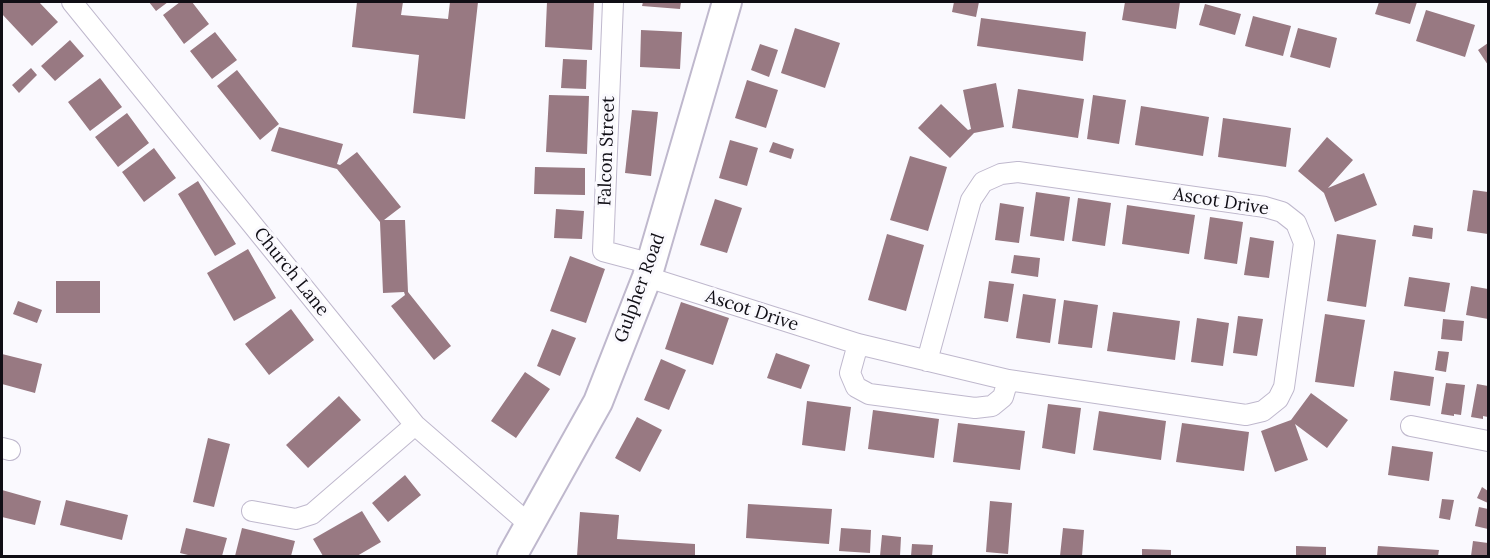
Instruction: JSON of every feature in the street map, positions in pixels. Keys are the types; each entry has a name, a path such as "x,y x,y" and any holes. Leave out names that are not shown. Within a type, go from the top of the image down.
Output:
{"street":[{"name":"Church Lane","path":"72,2 415,424 530,525"},
{"name":"Falcon Street","path":"613,2 603,251 649,271"},
{"name":"Gulpher Road","path":"512,556 598,402 649,271 727,2"},
{"name":"Ascot Drive","path":"649,271 858,344 927,361 1008,380 1246,415 1263,411 1278,399 1284,387 1304,243 1296,223 1282,212 1265,207 1018,172 1001,174 983,182 971,200 927,361"},
{"path":"858,344 850,373 856,387 869,394 975,408 992,406 1003,397 1008,380"},
{"path":"252,511 296,519 312,514 415,424"},
{"path":"1412,426 1488,441"}],"building":[{"path":"2,2 39,2 58,22 32,46 2,14"},
{"path":"149,2 168,2 156,11"},
{"path":"180,2 192,2 209,24 184,44 163,15"},
{"path":"357,2 403,2 401,15 448,19 450,2 478,2 465,119 413,113 419,55 352,47"},
{"path":"547,2 594,2 592,50 545,47"},
{"path":"643,2 681,2 680,9 642,6"},
{"path":"954,2 979,2 976,17 952,12"},
{"path":"1125,2 1180,2 1176,29 1122,20"},
{"path":"1379,2 1417,2 1410,24 1375,14"},
{"path":"1205,4 1241,14 1235,35 1199,25"},
{"path":"1426,10 1475,25 1465,57 1416,41"},
{"path":"1253,16 1291,26 1283,56 1245,46"},
{"path":"981,18 1086,32 1083,61 977,46"},
{"path":"795,28 840,43 825,88 781,73"},
{"path":"1298,28 1337,38 1330,68 1290,57"},
{"path":"641,30 682,32 680,69 640,67"},
{"path":"215,32 237,60 212,79 190,51"},
{"path":"70,40 84,56 55,81 41,66"},
{"path":"1488,43 1488,65 1478,50"},
{"path":"760,44 778,50 769,77 751,70"},
{"path":"563,59 587,60 586,89 561,88"},
{"path":"31,68 37,75 19,93 12,85"},
{"path":"237,70 279,124 260,140 217,86"},
{"path":"100,78 122,107 90,131 68,102"},
{"path":"747,80 778,90 766,128 735,118"},
{"path":"996,83 1004,127 974,133 950,158 918,128 941,104 968,130 971,129 963,90"},
{"path":"1018,89 1084,99 1078,138 1012,128"},
{"path":"549,95 589,96 587,154 546,152"},
{"path":"1093,95 1126,100 1119,144 1087,139"},
{"path":"1141,106 1209,117 1203,156 1135,145"},
{"path":"632,110 658,112 651,176 625,173"},
{"path":"127,113 149,143 118,167 95,137"},
{"path":"1223,118 1291,128 1286,167 1218,157"},
{"path":"279,127 343,144 337,164 340,165 357,152 401,207 384,220 405,220 408,292 451,346 434,360 391,306 405,295 404,292 383,293 380,222 337,169 271,151"},
{"path":"1327,137 1353,160 1328,188 1364,173 1377,205 1335,222 1324,193 1298,171"},
{"path":"730,140 758,148 747,186 719,178"},
{"path":"773,142 794,149 791,159 769,152"},
{"path":"154,148 176,178 144,202 122,172"},
{"path":"910,156 947,167 928,231 890,220"},
{"path":"535,167 585,168 585,195 534,194"},
{"path":"198,181 236,244 215,256 178,194"},
{"path":"1473,190 1488,192 1488,234 1467,231"},
{"path":"1036,192 1070,197 1064,241 1030,236"},
{"path":"1078,198 1111,203 1105,246 1072,241"},
{"path":"715,199 742,208 727,253 700,245"},
{"path":"1000,203 1024,207 1019,243 995,240"},
{"path":"1127,205 1195,215 1189,254 1122,244"},
{"path":"556,209 584,211 582,239 554,238"},
{"path":"1210,217 1243,222 1237,264 1204,259"},
{"path":"1414,225 1433,228 1432,239 1412,236"},
{"path":"887,234 924,245 906,311 868,300"},
{"path":"1337,234 1376,240 1366,307 1327,301"},
{"path":"1250,237 1274,241 1269,278 1244,275"},
{"path":"248,249 276,298 234,321 207,273"},
{"path":"1014,255 1040,258 1038,277 1011,273"},
{"path":"570,256 605,269 586,323 550,311"},
{"path":"1409,277 1450,283 1445,312 1404,306"},
{"path":"56,281 100,281 100,313 56,313"},
{"path":"989,281 1014,284 1008,322 984,318"},
{"path":"1471,286 1488,289 1488,319 1466,315"},
{"path":"1023,294 1056,299 1050,343 1016,338"},
{"path":"1064,300 1098,305 1092,348 1058,344"},
{"path":"18,301 42,310 37,323 13,314"},
{"path":"681,302 729,318 713,365 665,349"},
{"path":"291,309 314,340 269,375 245,344"},
{"path":"1113,312 1180,321 1175,360 1107,351"},
{"path":"1325,314 1365,320 1354,387 1315,382"},
{"path":"1238,316 1263,319 1257,356 1233,353"},
{"path":"1197,318 1229,323 1223,366 1191,362"},
{"path":"1443,319 1464,321 1462,341 1441,339"},
{"path":"552,329 576,338 560,376 537,366"},
{"path":"1438,351 1449,352 1446,372 1435,370"},
{"path":"776,353 810,365 801,389 767,378"},
{"path":"2,354 42,364 35,393 2,384"},
{"path":"661,359 686,370 669,410 644,400"},
{"path":"1394,371 1434,377 1430,406 1390,400"},
{"path":"525,372 550,389 516,438 491,421"},
{"path":"1446,383 1465,385 1461,415 1441,414"},
{"path":"1477,384 1488,386 1488,417 1483,416 1483,419 1471,417"},
{"path":"1311,393 1348,420 1327,448 1295,424 1308,460 1275,472 1261,431 1291,420"},
{"path":"339,396 361,420 308,468 286,445"},
{"path":"807,401 851,407 845,451 802,445"},
{"path":"1048,404 1081,408 1075,454 1042,448"},
{"path":"873,410 939,419 934,458 868,449"},
{"path":"1099,411 1166,421 1161,460 1093,450"},
{"path":"637,417 662,430 640,472 615,458"},
{"path":"958,423 1025,431 1020,470 953,462"},
{"path":"1182,423 1249,432 1244,471 1176,462"},
{"path":"208,438 230,444 214,507 193,502"},
{"path":"1392,446 1433,452 1429,481 1388,475"},
{"path":"405,475 421,495 388,522 372,503"},
{"path":"1482,487 1488,491 1488,503 1477,498"},
{"path":"2,490 41,501 35,525 2,517"},
{"path":"1442,499 1454,500 1450,520 1439,518"},
{"path":"66,500 128,515 122,540 60,525"},
{"path":"990,501 1012,503 1008,554 986,552"},
{"path":"748,504 832,509 829,544 746,538"},
{"path":"1479,507 1488,509 1488,529 1475,526"},
{"path":"362,511 381,542 357,556 323,556 313,539"},
{"path":"580,512 619,515 617,539 695,544 695,556 577,556"},
{"path":"186,528 227,538 222,556 192,556 180,553"},
{"path":"242,528 295,541 291,556 235,556"},
{"path":"841,528 871,530 870,553 839,551"},
{"path":"1063,528 1084,530 1082,556 1060,556"},
{"path":"882,535 901,537 900,556 880,556"},
{"path":"1473,541 1488,543 1488,556 1471,556"},
{"path":"912,544 933,545 932,556 911,556"},
{"path":"1296,546 1326,547 1326,556 1296,556"},
{"path":"1378,546 1439,550 1438,556 1377,556"},
{"path":"1142,549 1171,550 1171,556 1142,556"}]}
